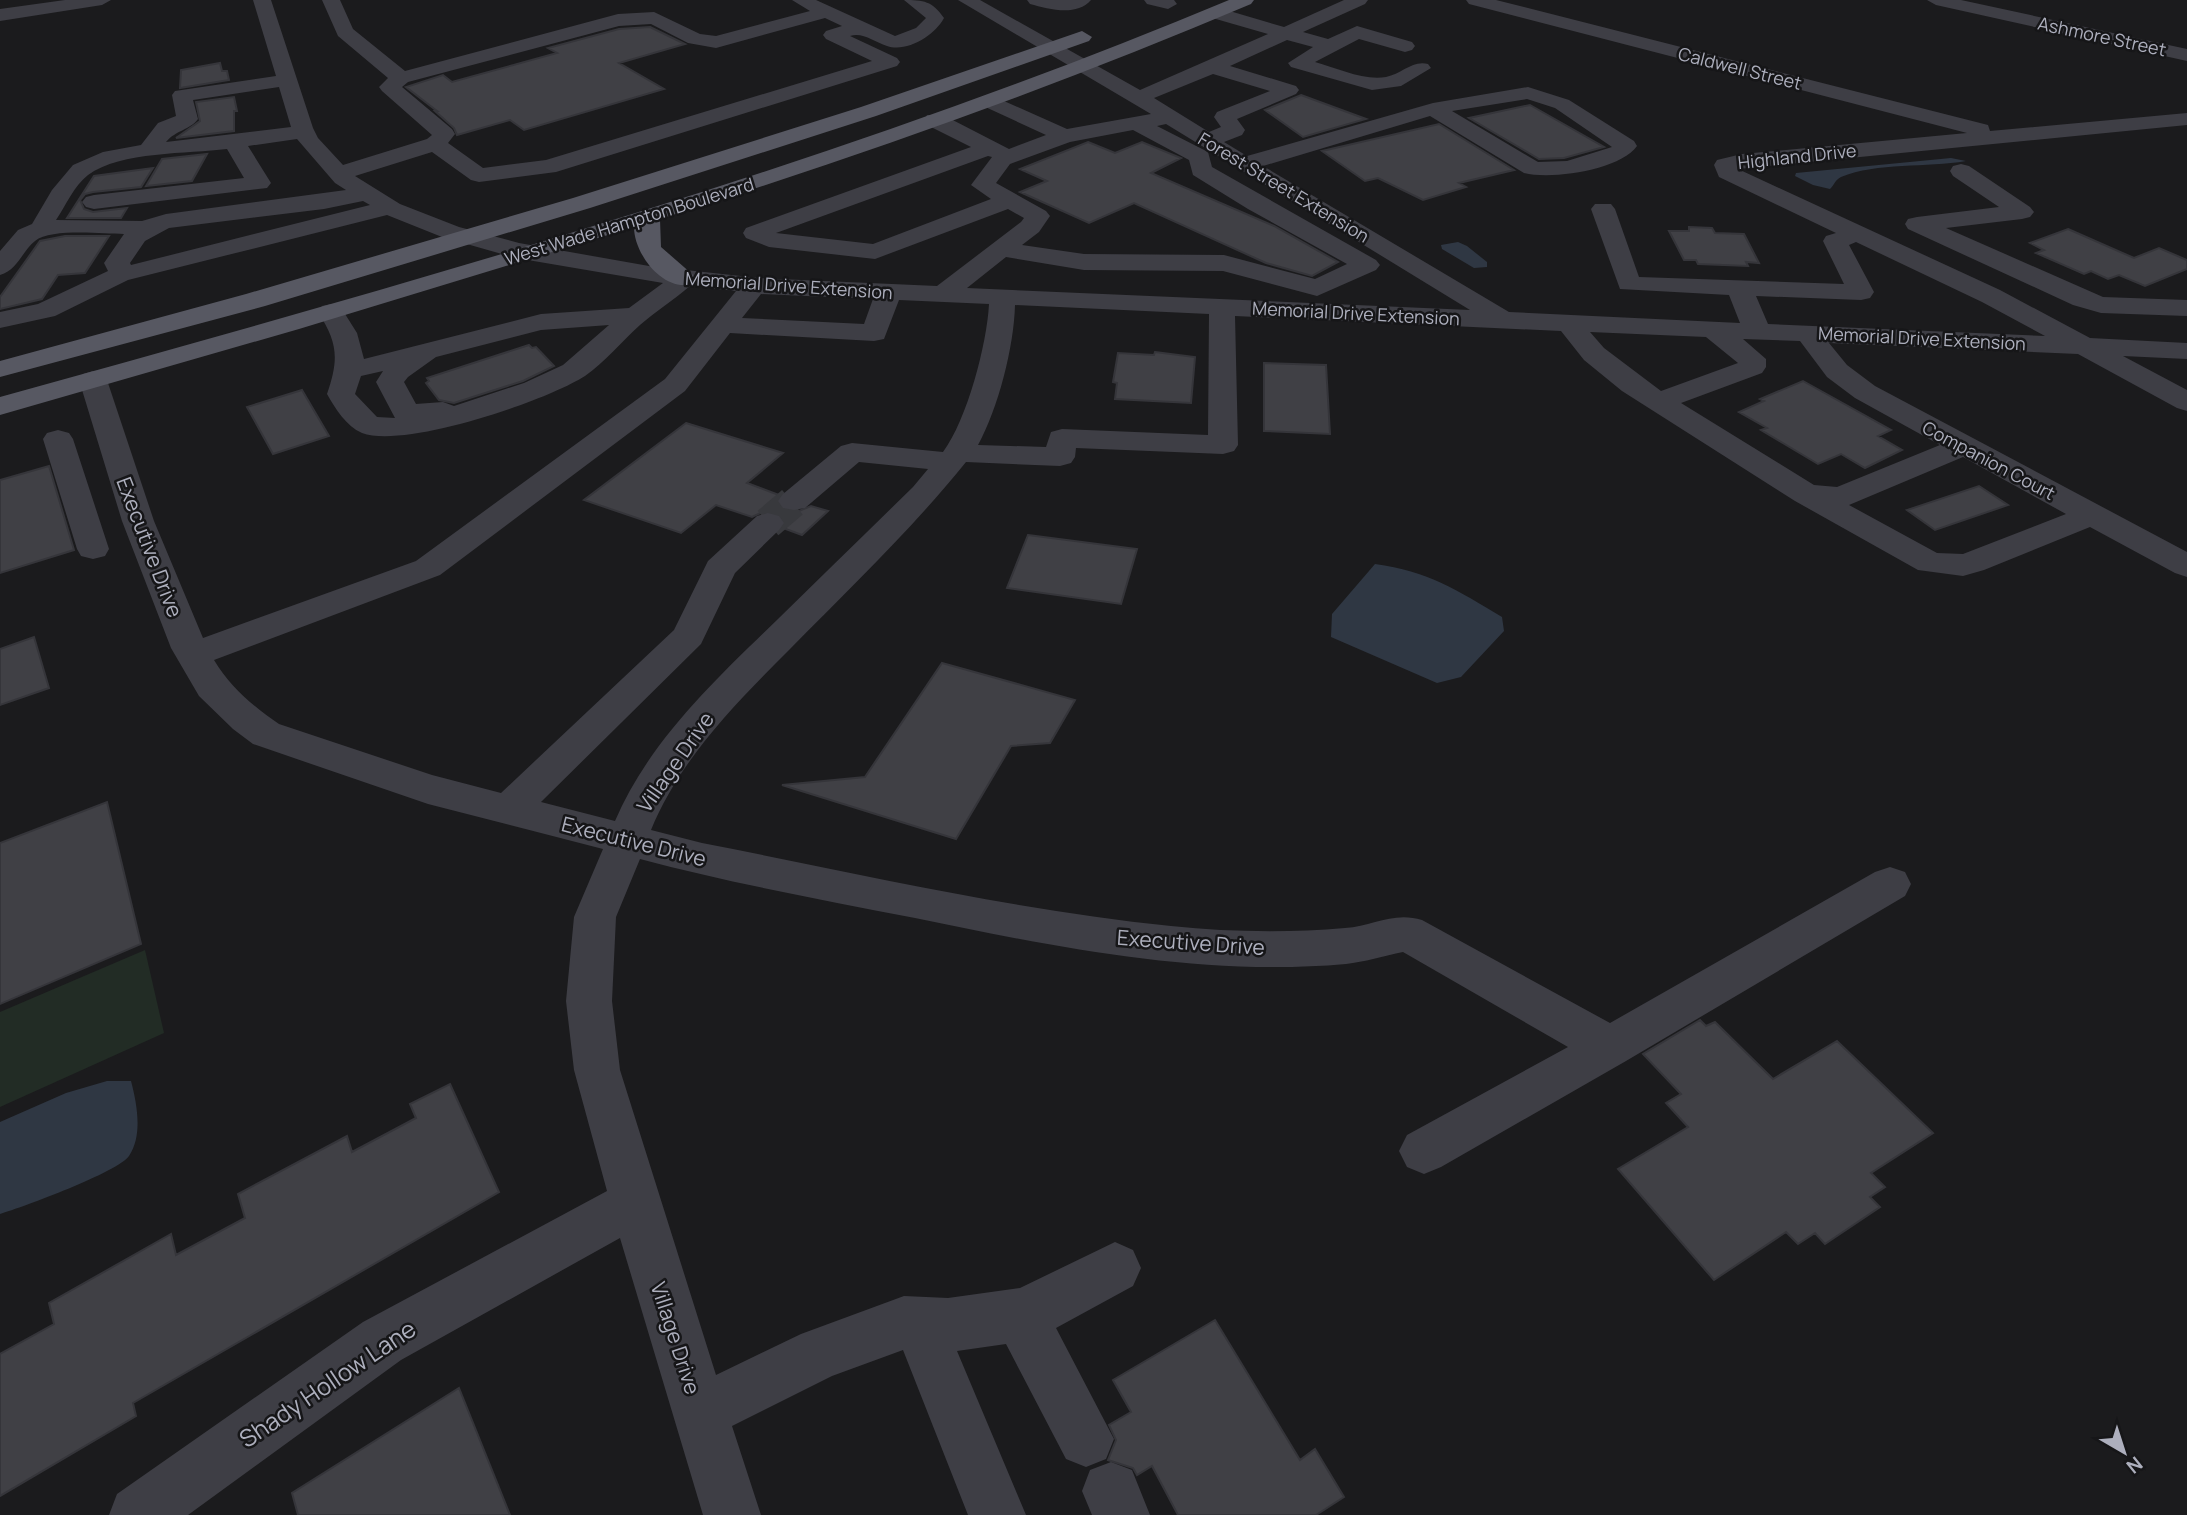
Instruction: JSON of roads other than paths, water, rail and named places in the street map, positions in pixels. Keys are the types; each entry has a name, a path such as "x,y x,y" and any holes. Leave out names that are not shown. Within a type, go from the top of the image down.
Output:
{"main road":[{"name":"West Wade Hampton Boulevard","path":"0,369 468,237 1216,13 1245,0"},
{"path":"1133,18 1166,1"},
{"name":"West Wade Hampton Boulevard","path":"0,406 331,313 648,216 935,120 988,101 1065,57 1098,31"},
{"path":"648,216 645,242 659,259 683,279"}],"street":[{"path":"0,15 101,0"},
{"path":"46,227 43,222 79,171 92,162 148,150 237,147 306,134 262,0"},
{"path":"331,0 345,32 401,78"},
{"path":"801,0 893,43 928,28 935,18 927,8 913,0"},
{"name":"Forest Street Extension","path":"967,0 1138,97 1177,109 1207,141 1442,281 1502,320"},
{"path":"1036,0 1067,6 1082,0"},
{"path":"1138,97 1160,90 1359,0"},
{"name":"Caldwell Street","path":"1475,0 2006,136"},
{"name":"Ashmore Street","path":"1936,0 2187,55"},
{"path":"339,173 435,144 444,134 389,87 401,78 618,20 654,18 695,39 716,42 827,12"},
{"path":"1216,13 1330,46"},
{"path":"435,144 479,175 548,167 890,62 833,34 859,27"},
{"path":"1405,46 1357,32 1298,63 1372,84 1394,82 1421,68"},
{"path":"1207,141 1234,130 1216,113 1289,90 1212,67"},
{"path":"148,150 166,128 187,119 182,95 287,80"},
{"path":"1010,200 875,252 769,240 755,233 998,152 1135,123 1177,109 1160,90"},
{"path":"1244,164 1433,110 1528,93 1562,104 1626,146 1622,151 1577,166 1551,171 1532,168 1433,110"},
{"path":"988,101 1065,136"},
{"name":"Highland Drive","path":"2187,119 1742,161 1725,165 1727,172 1740,179 1991,296 2187,402"},
{"path":"935,120 998,152 1002,159 983,185 1038,216 1030,227 943,294"},
{"path":"1001,249 1084,262 1224,263 1317,288 1367,265 1256,204 1201,170 1200,157 1135,123"},
{"name":"Memorial Drive Extension","path":"306,134 321,156 339,173 391,207 492,247 683,279 754,286 2187,351"},
{"path":"94,202 259,183 237,147"},
{"path":"1603,209 1629,284 1861,292 1835,241 1865,237 1917,224 2022,212 1961,171"},
{"path":"0,267 27,235 46,227 144,227 166,221 324,202 368,193"},
{"path":"144,227 134,235 117,263 120,270 130,273 391,207"},
{"path":"1917,224 2082,299 2101,304 2187,308"},
{"path":"0,320 46,310 125,271"},
{"path":"331,313 341,326 352,356 341,394 354,414 377,428 439,419 536,389 573,371 608,343 636,315 683,279"},
{"path":"193,655 428,568 675,385 754,286"},
{"path":"1739,288 1757,330"},
{"path":"723,325 874,333 890,292"},
{"name":"Village Drive","path":"732,1515 635,1203 597,1070 589,1001 595,917 644,799 684,741 728,690 924,495 954,458 972,429 981,402 1001,327 1002,297"},
{"path":"509,809 689,636 720,568 852,452 954,458 1060,457 1062,438 1223,445 1222,307"},
{"path":"349,372 541,322 636,315"},
{"path":"1568,322 1594,354 1632,385 1807,494 1930,563 1963,565 1984,560 2091,515"},
{"path":"1658,402 1752,368 1752,359 1711,328"},
{"name":"Companion Court","path":"1807,333 1837,371 1865,392 2187,566"},
{"path":"406,412 390,382 397,372 431,351"},
{"path":"402,359 373,374 359,387 357,401 371,409 406,412 447,410 550,375 573,371"},
{"name":"Executive Drive","path":"93,380 138,520 193,655 212,687 246,720 266,734 428,789 625,840 702,859 1054,929 1171,944 1253,950 1348,946 1407,933 1610,1046"},
{"path":"58,439 93,549"},
{"path":"1807,494 1841,497 1962,446"},
{"path":"1424,1151 1891,884"},
{"name":"Shady Hollow Lane","path":"138,1515 382,1341 635,1203"},
{"path":"699,1412 820,1353 904,1324 948,1325 1020,1315 1054,1302 1115,1268"},
{"path":"1020,1315 1086,1439"},
{"path":"919,1324 997,1515"}],"water":[{"path":"1951,158 1966,161 1855,172 1841,177 1830,189 1813,185 1795,176 1796,173"},
{"path":"1458,242 1487,262 1487,267 1474,268 1442,249 1441,245"},
{"path":"1375,564 1411,571 1456,590 1502,617 1504,631 1461,677 1437,683 1331,637 1332,614"},
{"path":"107,1081 131,1081 137,1109 137,1129 129,1156 89,1180 0,1214 0,1122 66,1093"}],"tunnel":[{"path":"768,523 794,501"}]}
